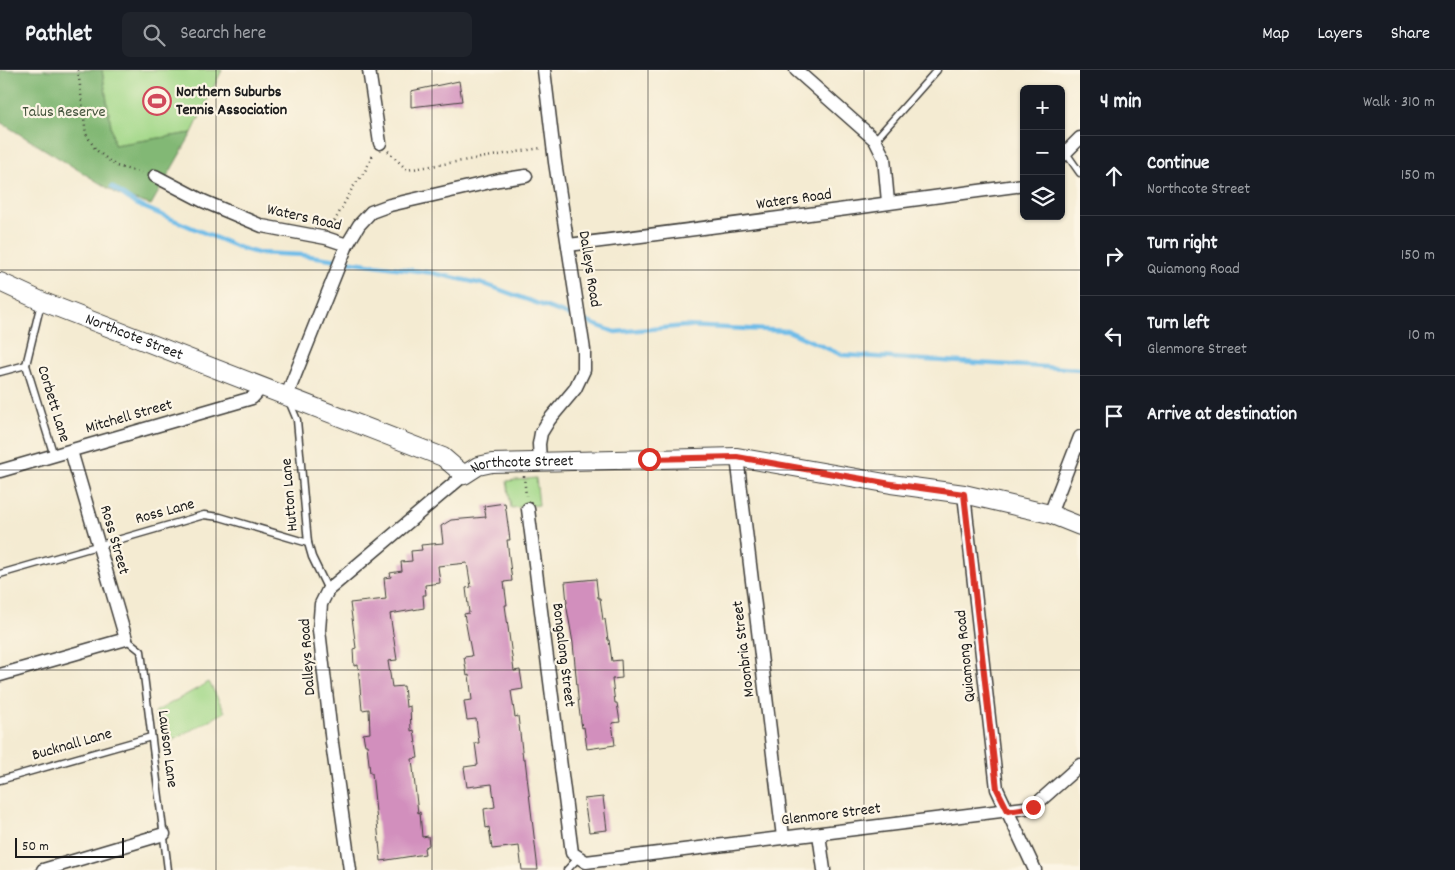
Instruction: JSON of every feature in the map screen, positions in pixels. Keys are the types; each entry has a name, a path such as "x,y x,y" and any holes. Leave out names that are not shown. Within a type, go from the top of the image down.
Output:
{"street":[{"path":"370,70 380,143"},
{"name":"Dalleys Road","path":"540,462 541,432 575,388 584,370 584,350 553,146 544,70"},
{"path":"796,70 875,140 884,158 888,202"},
{"path":"1065,154 1080,138"},
{"name":"Waters Road","path":"156,176 202,201 262,226 326,238 347,245 359,225 371,212 390,205 499,180 526,176"},
{"name":"Waters Road","path":"568,245 781,219 888,202 1020,186"},
{"path":"287,395 347,245"},
{"name":"Northcote Street","path":"0,282 42,301 443,457 464,475 478,466 492,463 737,457 891,484 964,494 1050,514 1080,526"},
{"name":"Mitchell Street","path":"0,471 252,398 263,386"},
{"path":"1050,514 1080,437"},
{"name":"Ross Street","path":"71,451 126,639"},
{"name":"Moonbria Street","path":"737,457 783,837"},
{"path":"328,590 464,475"},
{"name":"Quiamong Road","path":"964,494 997,789 1035,870"},
{"name":"Bongalong Street","path":"528,510 576,855"},
{"name":"Dalleys Road","path":"328,590 321,604 319,630 332,743 350,870"},
{"path":"0,675 126,639"},
{"name":"Glenmore Street","path":"576,855 586,862 1033,807 1080,765"},
{"path":"43,870 164,834"},
{"path":"819,834 824,870"}],"lane":[{"path":"875,140 937,70"},
{"path":"1065,156 1080,173"},
{"name":"Corbett Lane","path":"42,301 26,364 54,456"},
{"path":"0,372 26,364"},
{"name":"Hutton Lane","path":"287,395 298,420 308,543 312,557 328,590"},
{"name":"Ross Lane","path":"0,574 204,515 211,515 308,543"},
{"name":"Lawson Lane","path":"126,639 141,651 168,870"},
{"name":"Bucknall Lane","path":"0,780 151,737"},
{"path":"567,870 576,855"}],"path":[{"path":"78,70 86,134 96,150 116,166 156,176"},
{"path":"326,238 352,187 365,171 380,143 407,170 553,146"},
{"path":"522,462 528,510"}],"green space":[{"name":"Talus Reserve","path":"0,70 102,70 114,145 192,133 151,205 119,195 0,122"},
{"name":"Northern Suburbs Tennis Association","path":"102,70 222,70 192,133 114,145"},
{"path":"536,478 539,505 511,508 507,481"},
{"path":"209,682 225,712 169,742 157,721 155,712"}],"building":[{"path":"459,81 462,101 411,107 411,91"},
{"path":"505,503 510,540 507,540 512,581 504,582 507,605 505,605 514,671 520,670 523,689 511,691 515,717 518,716 523,759 525,759 538,870 522,870 519,846 492,849 489,827 486,828 484,809 495,807 492,784 467,787 464,767 478,765 475,743 479,743 476,719 467,720 464,701 472,700 469,675 467,676 464,657 472,656 464,614 469,613 466,588 471,587 467,563 438,566 440,583 425,585 426,595 423,595 424,608 390,614 397,660 388,661 392,687 404,686 406,707 410,706 411,731 414,730 418,758 412,759 418,813 420,812 422,837 428,836 429,845 424,848 425,854 381,861 372,773 370,773 367,745 365,745 363,734 370,733 369,709 362,710 358,665 354,666 353,649 356,648 350,603 386,599 384,578 391,577 390,573 402,571 401,562 412,561 411,551 422,550 421,545 443,543 441,526 451,520 486,517 484,506"},
{"path":"596,579 598,598 600,598 603,620 605,619 612,661 621,660 622,678 612,679 620,722 612,723 615,745 587,749 579,708 565,582"},
{"path":"603,797 607,830 589,832 584,799"}],"waterway":[{"path":"112,187 136,204 240,248 257,253 302,255 433,273 487,285 615,332 686,326 788,331 842,355 1080,369"}],"place":[{"name":"Northern Suburbs Tennis Association","path":"157,101"}],"route":[{"path":"649,459 737,457 891,484 964,494 997,789 1008,811 1033,807"}]}
